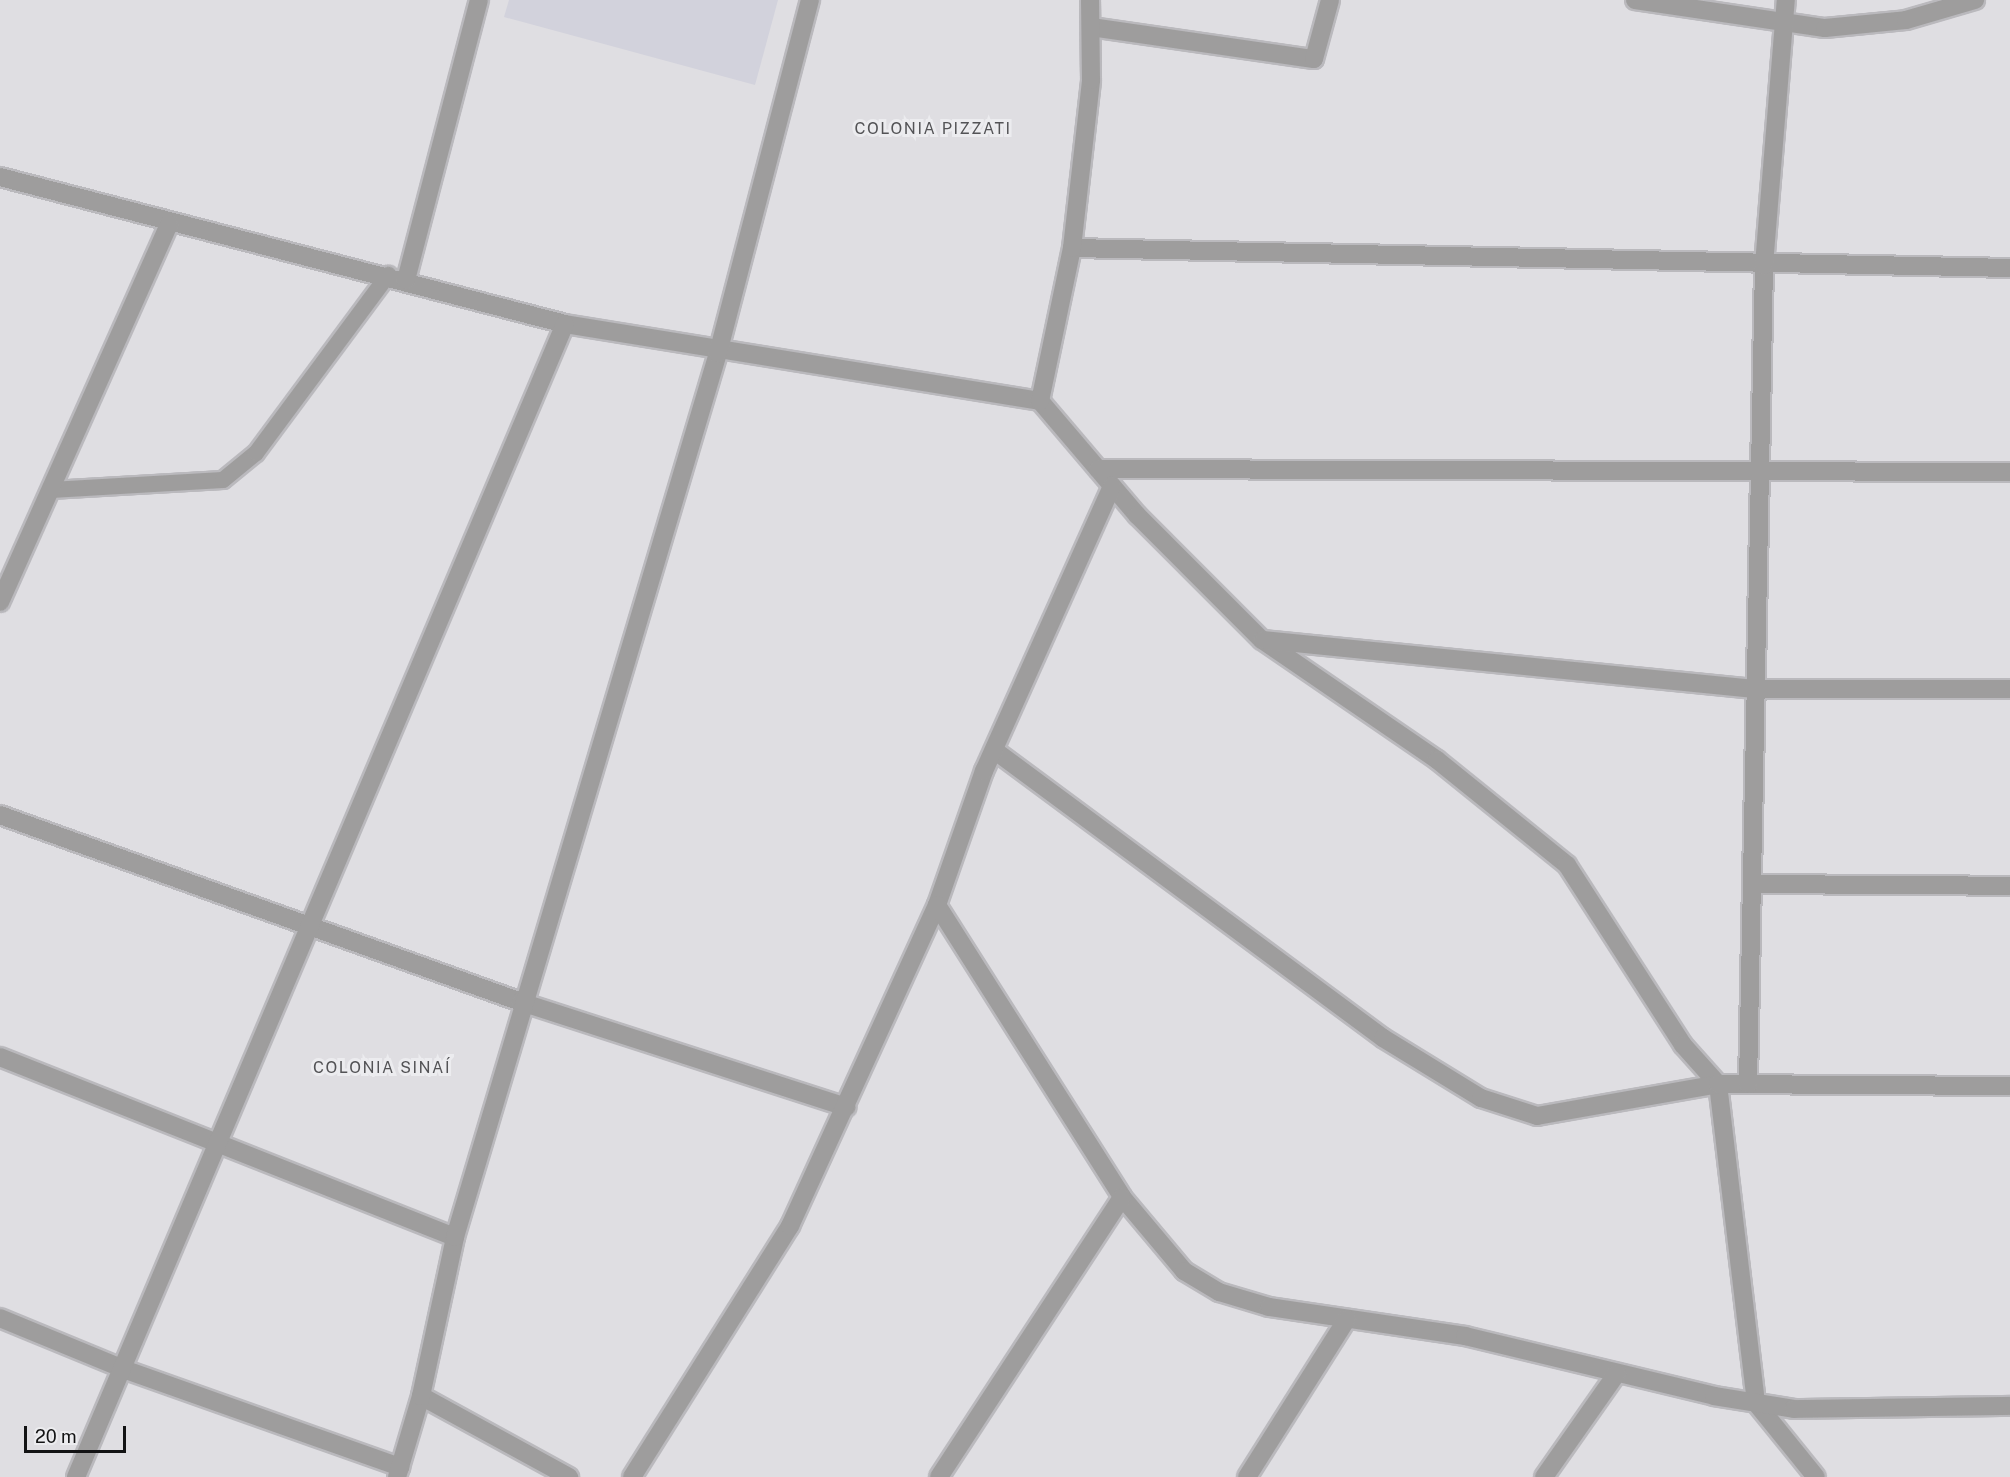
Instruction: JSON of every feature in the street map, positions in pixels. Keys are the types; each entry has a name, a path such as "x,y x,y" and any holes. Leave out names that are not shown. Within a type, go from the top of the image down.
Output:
{"street":[{"path":"406,280 479,0"},
{"path":"0,1318 126,1370 398,1472 421,1396 455,1237 521,1002 718,353 810,0"},
{"path":"1040,400 1072,248 1091,80 1090,0"},
{"path":"1091,27 1314,59 1330,0"},
{"path":"1635,0 1825,28 1906,20 1976,0"},
{"path":"1748,1084 1764,265 1786,0"},
{"path":"0,177 169,224 388,275 566,324 718,353 1040,400 1112,486 1262,640 1437,760 1567,865 1683,1045 1718,1084 1756,1403 1816,1477"},
{"path":"0,602 169,224"},
{"path":"1072,248 1764,265 2010,268"},
{"path":"76,1477 126,1370 220,1148 310,923 566,324"},
{"path":"1098,469 2010,472"},
{"path":"632,1477 790,1226 937,905 994,750 1112,486"},
{"path":"1262,640 1756,689 2010,689"},
{"path":"994,750 1383,1038 1481,1098 1537,1116 1718,1084 2010,1086"},
{"path":"0,814 310,923 521,1002 846,1107"},
{"path":"1752,884 2010,886"},
{"path":"937,905 1122,1197 1184,1271 1219,1292 1347,1319 1465,1336 1617,1373 1794,1409 2010,1406"},
{"path":"0,1057 220,1148 455,1237"},
{"path":"939,1477 1122,1197"},
{"path":"1247,1477 1347,1319"},
{"path":"1544,1477 1617,1373"},
{"path":"421,1396 569,1477"}],"lane":[{"path":"51,489 223,480 256,453 388,275"}],"shaded area":[{"path":"509,0 778,0 755,85 504,17"}],"district":[{"name":"COLONIA PIZZATI","path":"933,129"},
{"name":"COLONIA SINAÍ","path":"382,1068"}]}
